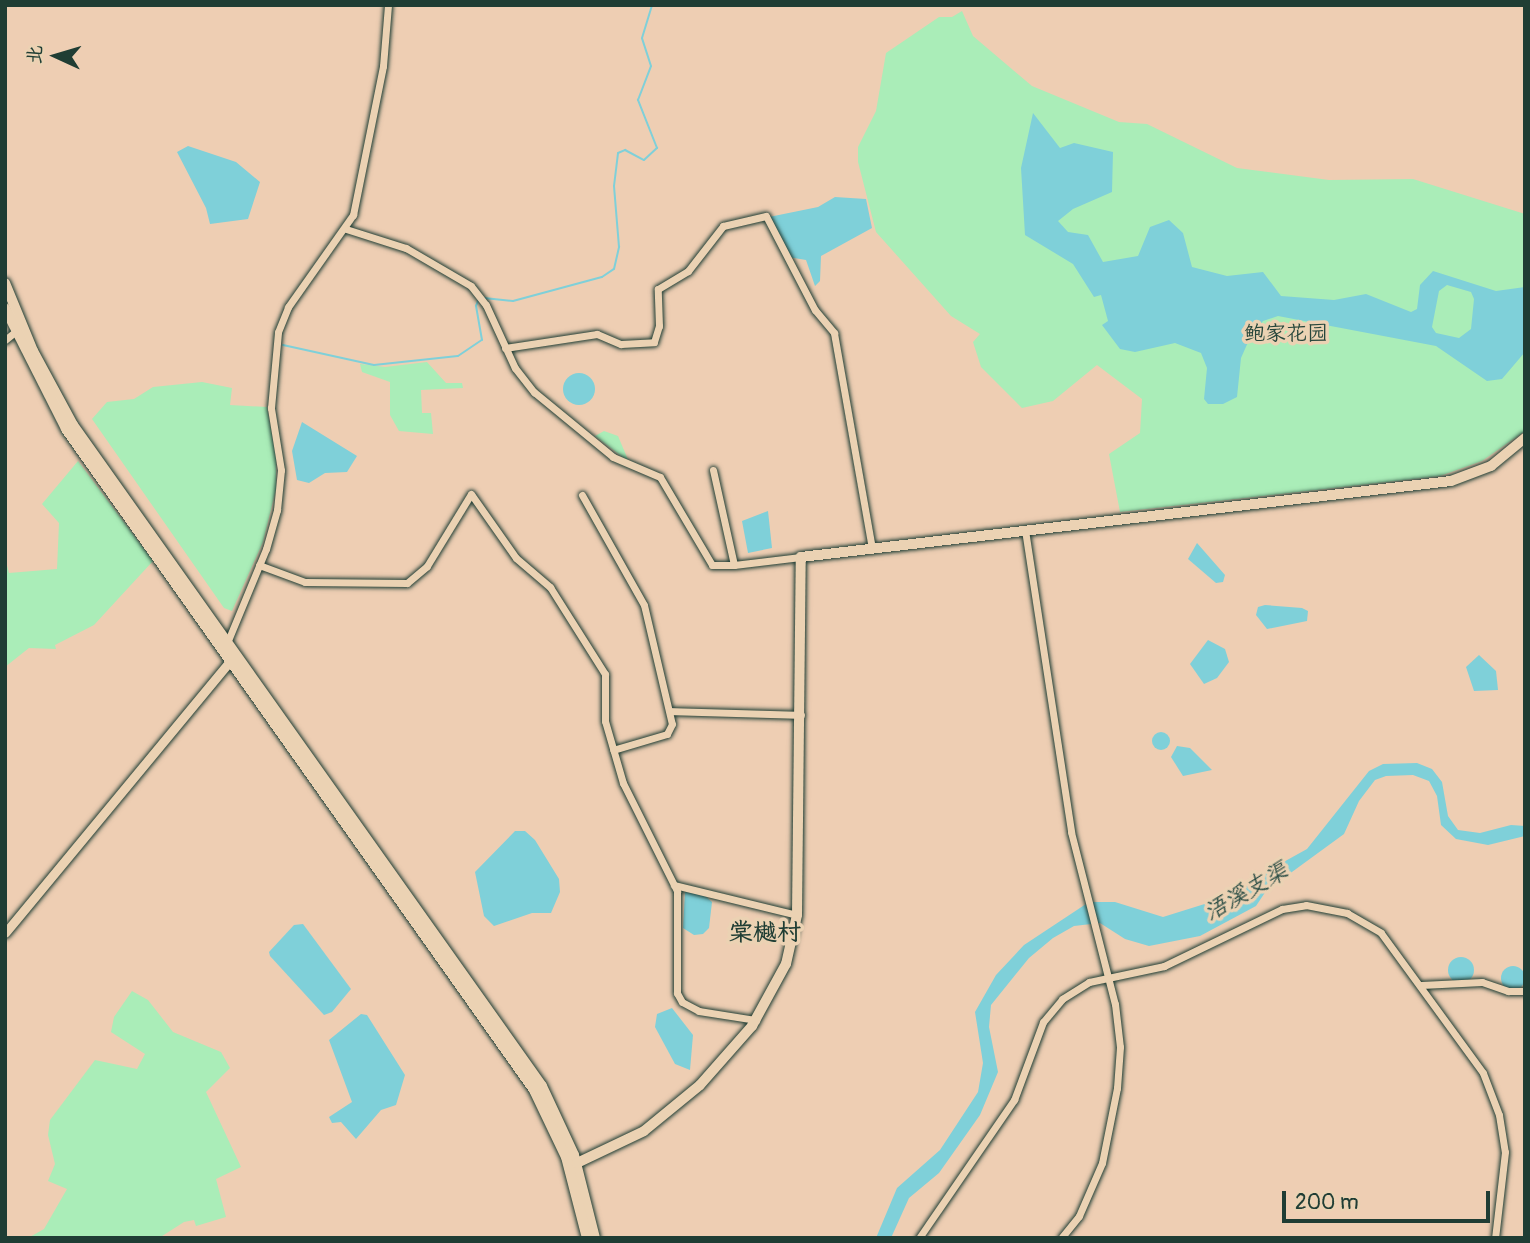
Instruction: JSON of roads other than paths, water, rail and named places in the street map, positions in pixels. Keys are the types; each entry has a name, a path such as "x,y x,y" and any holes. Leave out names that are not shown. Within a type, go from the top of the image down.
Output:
{"main road":[{"path":"5,283 62,406 531,1070 559,1119 576,1163 595,1238"},
{"path":"5,308 66,429 534,1090 566,1157 587,1238"},
{"path":"576,1163 625,1141 671,1111 711,1074 756,1020 786,964 797,915 801,557 1451,481 1491,466 1525,438"}],"street":[{"path":"227,643 274,522 281,479 271,408 278,332 300,288 346,229 356,208 383,66 388,5"},
{"path":"505,348 597,334 621,344 654,342 659,326 658,289 688,271 723,226 766,216 815,310 834,333 872,548"},
{"path":"346,229 405,248 466,281 481,298 505,348 534,392 613,457 651,472 667,484 712,565 801,557"},
{"path":"5,341 15,332"},
{"path":"713,470 734,565"},
{"path":"259,565 305,582 411,582 427,566 471,494 486,522 550,587 593,650 604,674 604,712 623,783 674,884 679,905 676,991 682,1002 699,1011 756,1020"},
{"path":"582,495 644,605 670,711 671,729 667,734 613,750"},
{"path":"1025,530 1084,889 1108,976 1119,1032 1117,1088 1093,1188 1075,1223 1061,1238"},
{"path":"5,933 230,662"},
{"path":"670,711 801,715"},
{"path":"674,884 797,915"},
{"path":"919,1238 1014,1100 1047,1015 1078,988 1108,976 1164,966 1282,909 1306,905 1331,908 1369,924 1421,985 1477,1062 1496,1105 1505,1165 1495,1238"},
{"path":"1421,985 1482,982 1508,991 1525,990"}],"water":[{"path":"1033,113 1060,148 1074,143 1113,152 1112,192 1073,209 1058,221 1068,232 1088,235 1103,262 1138,256 1150,227 1169,220 1183,233 1192,267 1227,276 1263,272 1281,296 1334,300 1366,294 1411,312 1417,309 1420,285 1433,271 1496,291 1525,287 1525,352 1502,379 1487,381 1436,346 1278,316 1263,321 1249,340 1241,358 1237,397 1223,404 1208,404 1204,399 1207,368 1201,353 1175,343 1135,352 1120,349 1102,325 1108,321 1101,295 1094,297 1073,264 1025,235 1021,168","holes":["1447,285 1471,292 1474,299 1471,329 1459,338 1436,333 1432,327 1439,291"]},
{"path":"188,146 236,162 260,182 248,219 210,224 206,208 177,152"},
{"path":"835,197 866,199 872,228 821,256 820,281 815,286 806,260 788,257 769,217 818,207"},
{"path":"579,373 590,378 595,389 590,400 579,405 568,400 563,389 568,378"},
{"path":"302,422 357,456 347,472 325,473 309,483 297,480 292,451"},
{"path":"768,511 772,548 748,553 742,521"},
{"path":"1197,543 1225,575 1223,582 1216,583 1188,559"},
{"path":"1265,605 1302,608 1308,611 1307,621 1267,629 1256,615 1258,607"},
{"path":"1208,640 1225,649 1229,662 1217,678 1204,684 1190,664"},
{"path":"1479,655 1496,671 1498,690 1474,691 1466,667"},
{"path":"1161,732 1167,735 1170,741 1167,747 1161,750 1155,747 1152,741 1155,735"},
{"path":"1177,746 1190,748 1212,770 1183,776 1171,757"},
{"name":"浯溪支渠","path":"1417,763 1432,769 1442,782 1448,816 1458,830 1480,833 1511,825 1525,826 1525,836 1488,845 1456,839 1441,825 1437,796 1429,781 1413,775 1386,776 1375,780 1359,801 1344,834 1266,891 1256,906 1200,936 1149,946 1125,939 1100,923 1074,926 1053,938 1029,958 991,1005 989,1027 998,1072 980,1115 939,1173 909,1198 891,1238 876,1238 897,1188 940,1150 978,1092 983,1063 975,1012 996,975 1024,945 1089,902 1115,902 1163,917 1211,902 1307,849 1369,771 1383,764"},
{"path":"515,831 525,831 535,840 559,879 560,892 551,913 532,913 494,926 484,916 475,872"},
{"path":"685,892 703,894 712,902 709,928 703,934 694,935 683,928"},
{"path":"303,924 351,989 332,1012 324,1015 269,952 294,925"},
{"path":"1461,957 1470,961 1474,970 1470,979 1461,983 1452,979 1448,970 1452,961"},
{"path":"1513,966 1521,970 1525,978 1521,986 1513,990 1505,986 1501,978 1505,970"},
{"path":"672,1008 693,1035 690,1070 675,1064 655,1027 657,1014"},
{"path":"361,1014 367,1015 405,1075 396,1105 381,1110 356,1139 341,1122 332,1123 329,1117 352,1102 329,1040"}],"waterway":[{"path":"484,298 513,301 602,277 614,269 619,247 614,186 618,153 625,150 644,160 657,148 638,100 651,66 642,38 652,5"},
{"path":"283,345 374,365 458,356 482,340 476,306 479,298"}],"district":[{"name":"棠樾村","path":"765,933"}],"park label":[{"name":"鲍家花园","path":"1286,334"}]}
